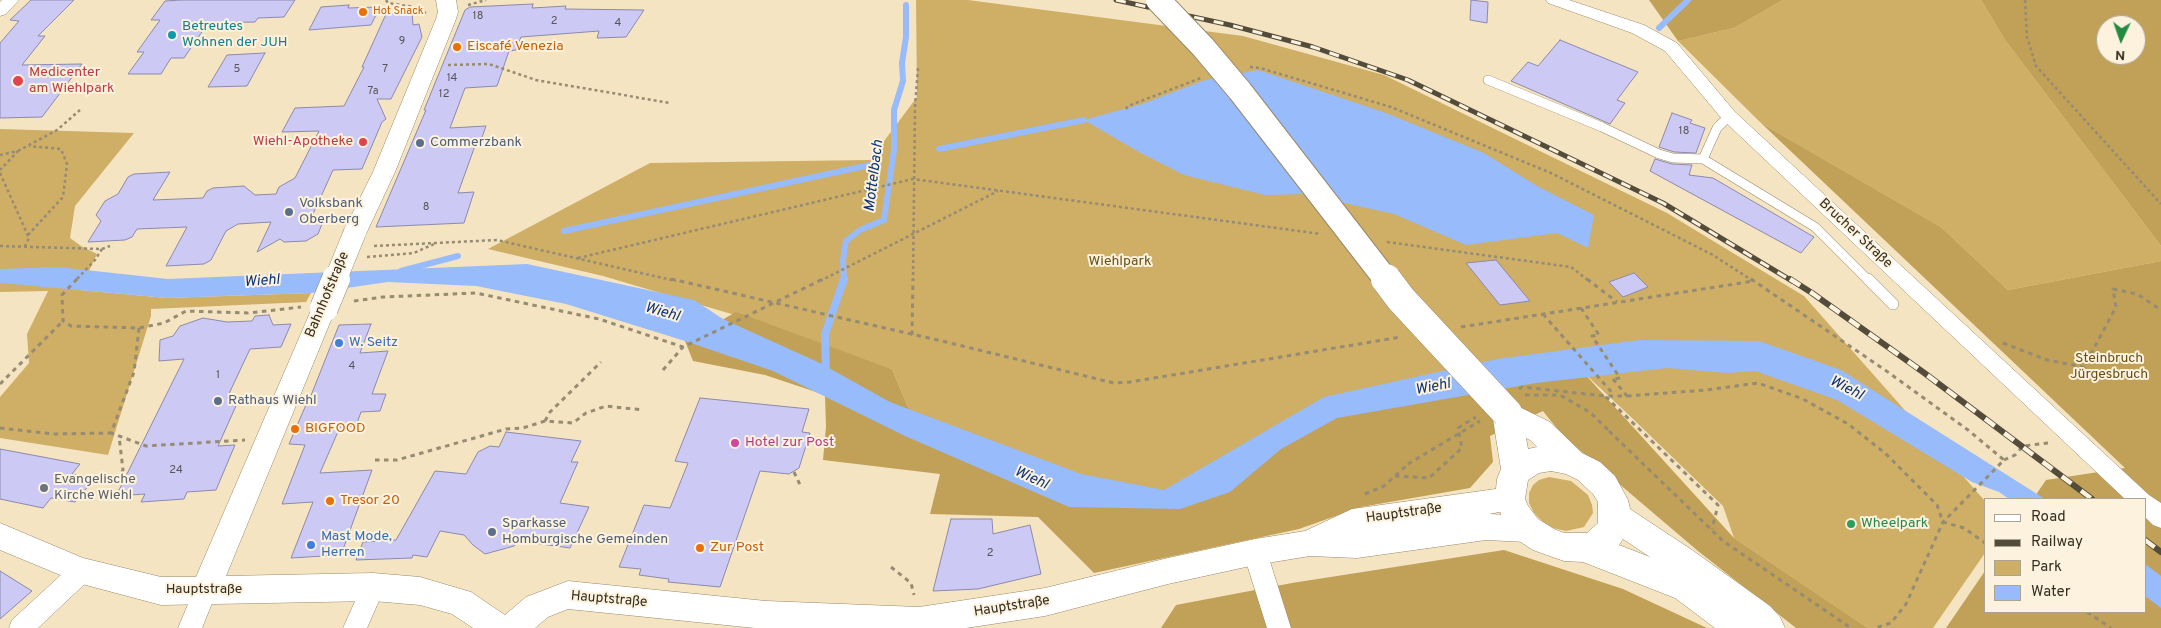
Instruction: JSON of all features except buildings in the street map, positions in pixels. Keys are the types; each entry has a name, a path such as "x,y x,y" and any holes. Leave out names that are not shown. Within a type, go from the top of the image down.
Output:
{"main road":[{"path":"1158,0 1203,47 1240,91 1401,299 1507,413 1540,431 1571,462"},
{"path":"1507,413 1516,514 1527,529 1544,540 1564,547 1583,548 1625,562 1686,587 1741,628"},
{"path":"1514,485 1532,461 1550,458 1571,462 1589,471 1604,484 1612,500 1615,516 1613,528 1606,537 1596,544 1583,548"},
{"path":"1615,516 1681,560 1758,616 1768,628"}],"street":[{"path":"0,11 11,0"},
{"path":"426,0 445,0"},
{"name":"Bahnhofstraße","path":"205,591 327,305 355,232 384,172 446,19 448,12 445,0"},
{"name":"Brucher Straße","path":"1554,0 1638,29 1671,47 1729,116 2139,498"},
{"name":"Hauptstraße","path":"513,628 537,607 568,595 766,615 919,620 1045,602 1168,571 1309,543 1352,522 1514,485"},
{"path":"2146,504 2161,518"},
{"path":"1309,543 1356,545 1486,527 1527,529"},
{"name":"Hauptstraße","path":"0,536 82,571 161,591 373,587 420,591 460,602 498,628"},
{"path":"1256,552 1279,628"},
{"path":"21,628 82,571"},
{"path":"355,628 373,587"},
{"path":"190,628 205,591"}],"lane":[{"path":"1488,80 1602,127 1659,154 1673,158 1703,159 1815,226 1893,304"},
{"path":"1703,159 1717,128 1729,116"}],"path":[{"path":"2025,0 2026,37 2036,66 2161,204"},
{"path":"427,66 489,64 536,80 670,102"},
{"path":"1242,66 1260,68 1392,107 1552,173 1713,255 1754,281 1960,424 2004,460"},
{"path":"912,335 913,179 918,68"},
{"path":"1126,109 1128,106 1204,76"},
{"path":"0,155 18,151 29,146 57,130 80,110"},
{"path":"28,235 63,197 67,164 61,149 29,146"},
{"path":"18,151 0,172 28,235 29,238 26,246"},
{"path":"577,258 913,179 1324,234"},
{"path":"663,370 683,347 747,318 998,191"},
{"path":"374,246 497,240 825,314 1114,383 1130,382 1405,337"},
{"path":"1384,242 1572,267 1618,302"},
{"path":"344,258 414,253 435,243"},
{"path":"0,246 102,249 110,246"},
{"path":"0,384 63,321 62,295 95,260 102,249"},
{"path":"1454,328 1754,281"},
{"path":"1996,340 2047,360 2084,367 2116,307 2113,289 2137,294 2161,310"},
{"path":"63,321 71,326 139,328 164,324 186,311 248,313 383,297 476,292 599,319 683,347"},
{"path":"1581,308 1599,335 1592,336 1620,378 1613,379 1627,396"},
{"path":"1542,314 1614,395"},
{"path":"112,433 134,372 139,328"},
{"path":"545,421 550,412 601,362"},
{"path":"1712,529 1718,505 1605,396 1706,390 1758,383 1803,399 1848,424 1885,452 1937,505 1943,522"},
{"path":"375,460 397,460 506,429 524,428 545,421 572,422 606,406 643,410"},
{"path":"0,428 53,434 112,433 146,446 247,440 270,435"},
{"path":"1875,628 1891,623 1906,604 1943,522 2004,460 2015,455 2023,446 2053,442 2066,430"},
{"path":"1609,431 1724,541 1851,628"},
{"path":"118,480 123,470 119,436"},
{"path":"794,472 801,488"},
{"path":"1943,522 1964,528 1984,542"},
{"path":"891,567 911,583 919,620"},
{"path":"2088,613 2111,628"}],"green space":[{"name":"Wiehlpark","path":"916,0 968,0 1243,36 1384,75 1667,213 1804,296 1984,500 1984,554 1933,628 1868,628 1734,538 1723,506 1583,372 1173,506 942,445 907,405 892,369 772,326 603,276 488,249 650,163 870,160 917,97"},
{"path":"1649,0 1783,0 1734,28 1678,41"},
{"path":"1783,0 1981,0 2005,40 2161,246 2161,261 2008,290 1941,227 1761,123 1678,41 1734,28"},
{"path":"1981,0 2161,0 2161,246 2005,40"},
{"name":"Steinbruch Jürgesbruch","path":"1761,123 1941,227 2008,290 2161,261 2161,628 1946,628 1984,572 1984,613 2146,613 2146,498 2034,498 2046,480 2125,468"},
{"path":"0,129 134,133 75,206 70,238 97,254 80,290 167,298 311,293 306,302 151,309 151,316 108,455 0,438 0,397 29,363 27,334 48,291 0,292"},
{"path":"736,312 892,369 907,405 942,445 1173,506 1298,431 1350,407 1583,372 1734,538 1868,628 1796,628 1698,551 1562,435 1543,411 1490,436 1493,462 1470,488 1361,507 1299,529 1094,573 1038,517 930,514 940,474 823,460 826,427 825,395 765,375 693,361 685,341"},
{"path":"1549,477 1571,481 1588,495 1593,513 1584,527 1566,531 1553,528 1534,513 1529,503 1529,493 1533,485 1539,480"},
{"path":"1504,550 1623,589 1707,628 1161,628 1176,605 1292,583"}],"water":[{"path":"1258,70 1386,113 1484,153 1537,186 1594,215 1588,248 1557,233 1466,245 1394,214 1303,194 1265,195 1184,175 1139,152 1084,120 1142,104 1205,80"},
{"name":"Wiehl","path":"527,264 694,300 723,319 820,363 890,402 1081,474 1164,490 1324,397 1497,359 1639,340 1759,341 1841,370 2043,498 2008,498 1999,492 1972,482 1837,400 1755,371 1727,373 1667,368 1536,383 1337,418 1281,449 1230,492 1180,509 1069,507 905,436 773,371 566,304 476,286 388,282 311,293 167,298 0,283 0,269 58,267 168,279"},
{"path":"2146,565 2161,576 2161,608 2146,597"}],"waterway":[{"path":"1659,28 1688,0"},
{"name":"Mottelbach","path":"844,279 843,260 846,241 860,230 884,220 894,150 894,110 903,81 902,63 906,37 906,5"},
{"path":"939,149 1084,120"},
{"path":"564,231 879,163"},
{"path":"401,271 458,256"},
{"name":"Mottelbach","path":"826,376 825,334 844,279"}],"railway":[{"path":"1116,0 1230,25 1313,47 1408,80 1663,203 1792,281"},
{"path":"1790,279 1923,372 2091,498"},
{"path":"2146,541 2161,552"}],"place":[{"name":"Hot Snack","path":"363,12"},
{"name":"Betreutes Wohnen der JUH","path":"172,35"},
{"name":"Eiscafé Venezia","path":"457,47"},
{"name":"Medicenter am Wiehlpark","path":"18,81"},
{"name":"Wiehl-Apotheke","path":"363,142"},
{"name":"Commerzbank","path":"420,143"},
{"name":"Volksbank Oberberg","path":"289,212"},
{"name":"W. Seitz","path":"339,343"},
{"name":"Rathaus Wiehl","path":"218,401"},
{"name":"BIGFOOD","path":"295,429"},
{"name":"Hotel zur Post","path":"735,443"},
{"name":"Evangelische Kirche Wiehl","path":"44,488"},
{"name":"Tresor 20","path":"330,501"},
{"name":"Wheelpark","path":"1851,524"},
{"name":"Sparkasse Homburgische Gemeinden","path":"492,532"},
{"name":"Mast Mode, Herren","path":"311,545"},
{"name":"Zur Post","path":"700,548"}]}
